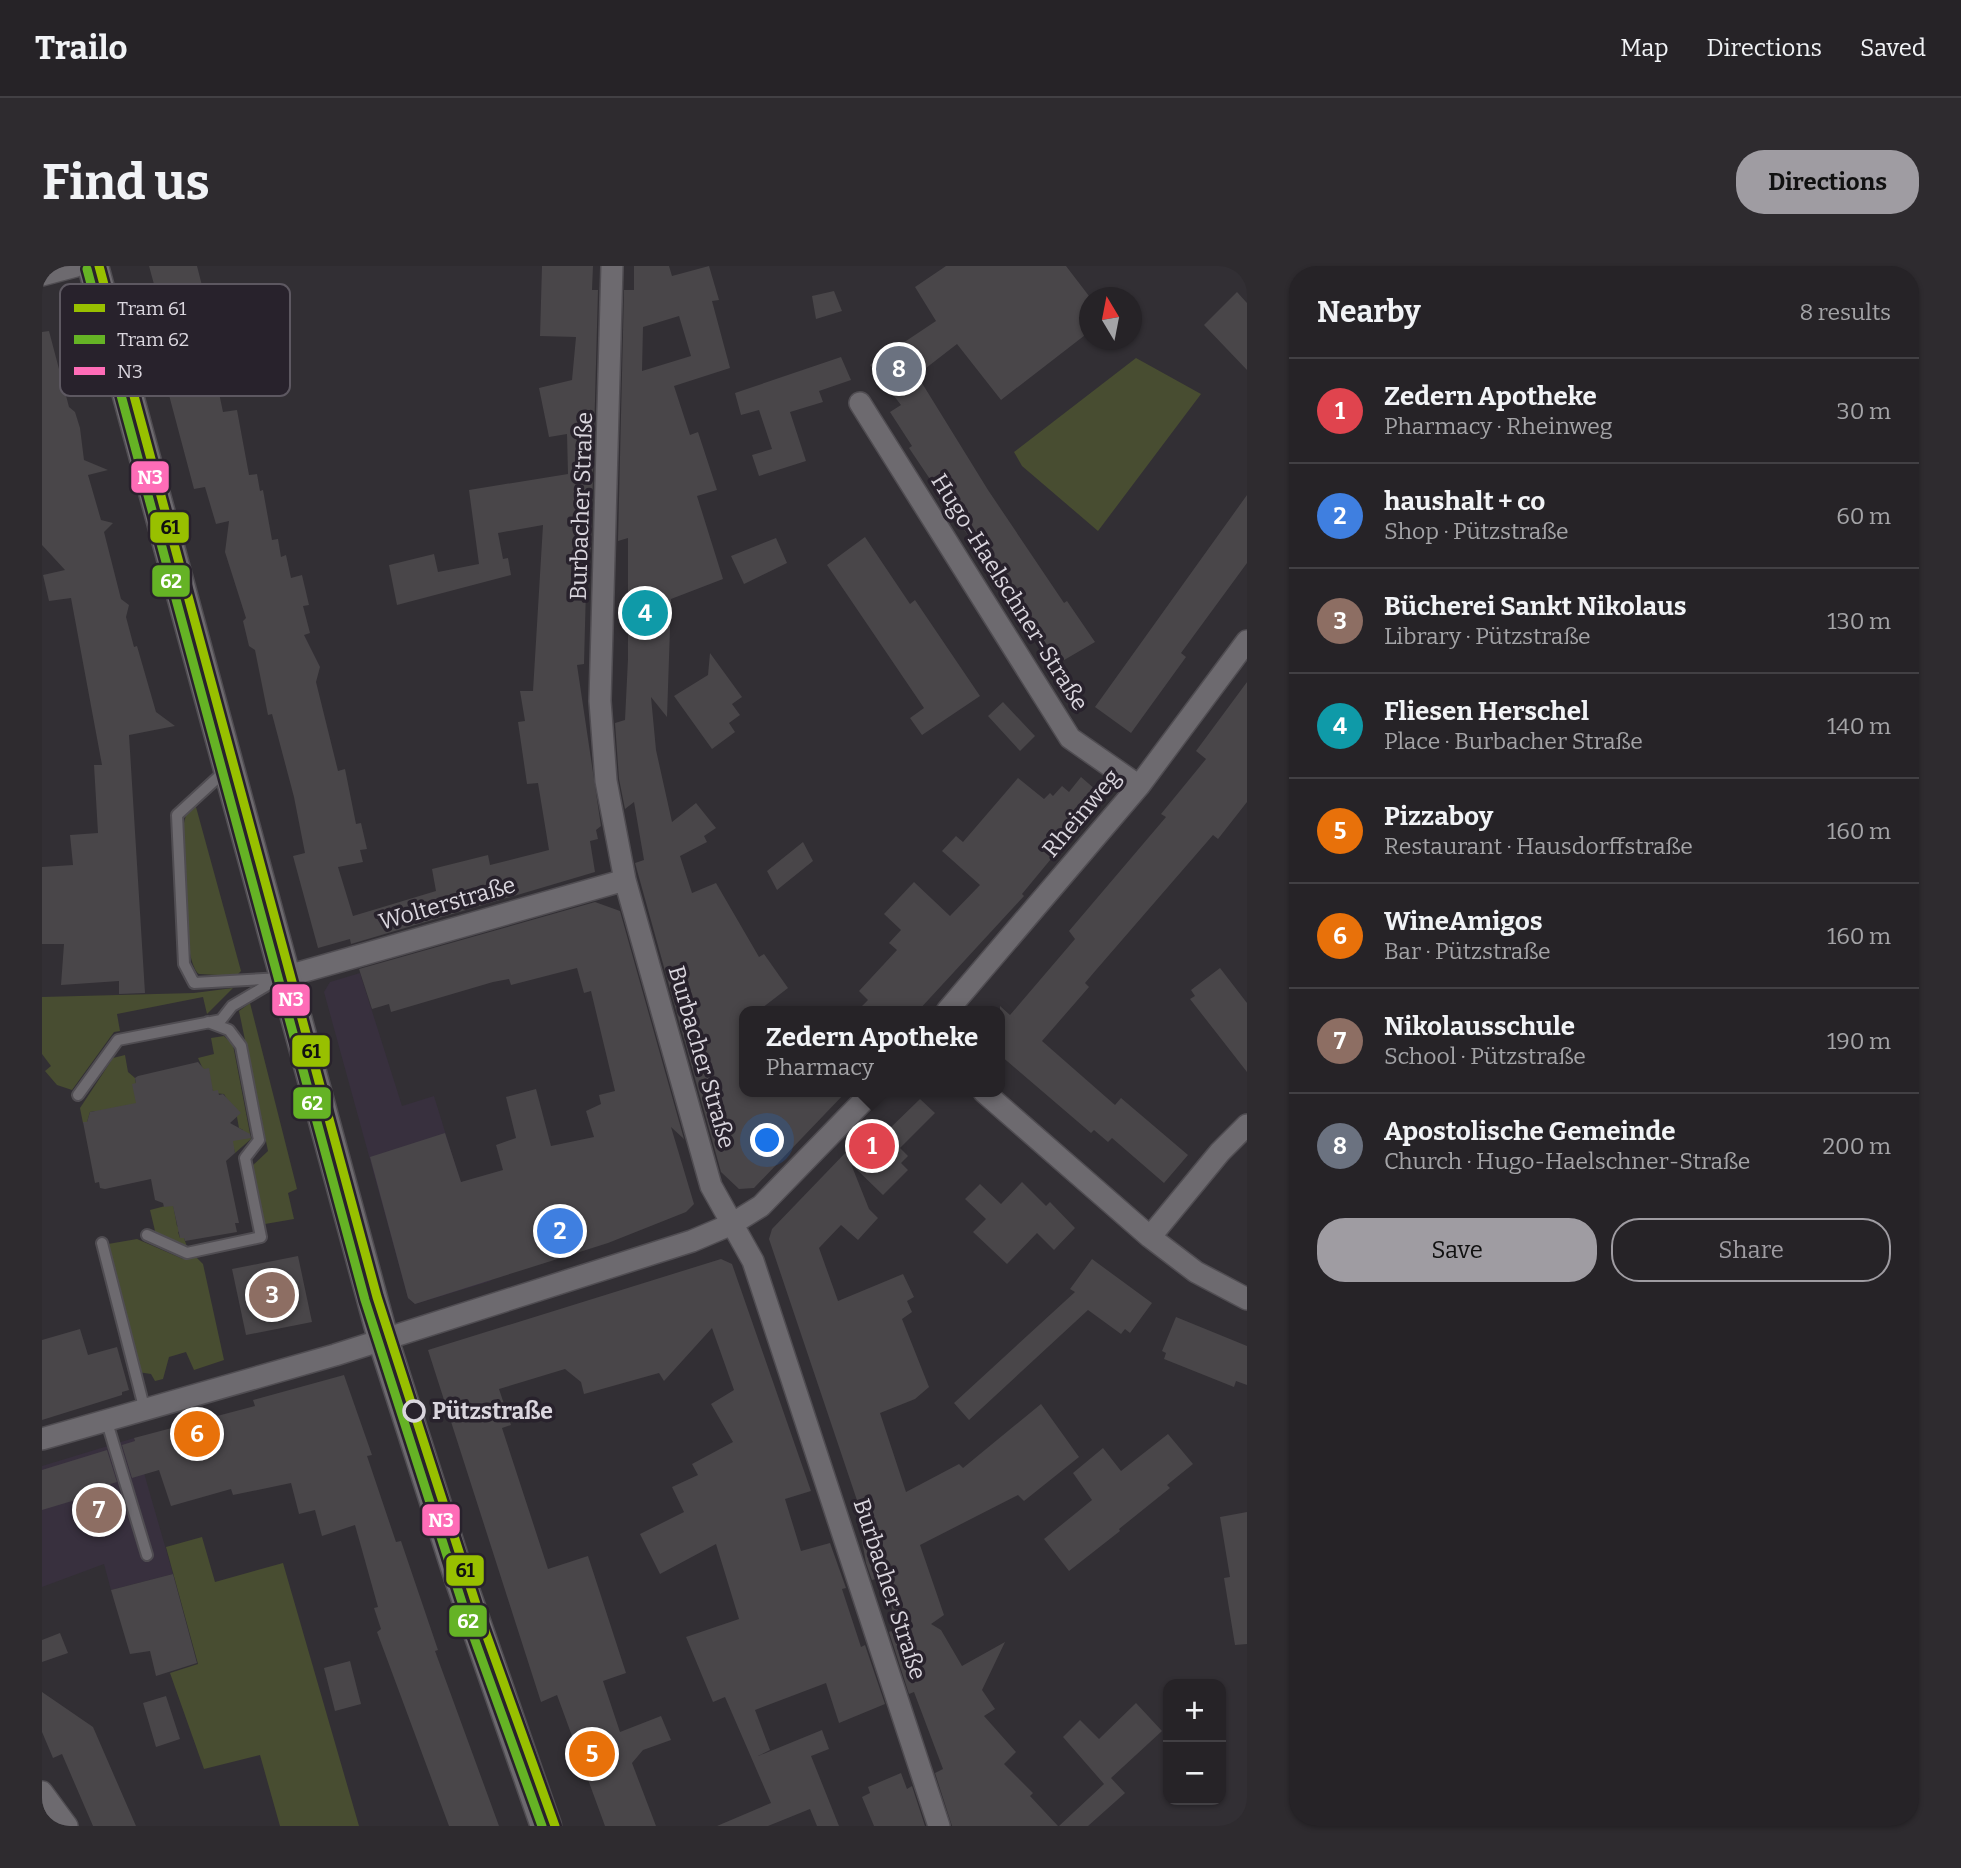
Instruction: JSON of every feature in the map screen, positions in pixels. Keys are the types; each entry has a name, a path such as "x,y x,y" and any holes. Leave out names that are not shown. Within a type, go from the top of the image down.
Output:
{"main road":[{"path":"93,266 98,284"},
{"path":"128,396 228,768 281,978 383,1339 457,1570 546,1826"}],"street":[{"path":"42,275 76,266"},
{"name":"Burbacher Straße","path":"612,266 600,701 606,781 625,880 711,1186 753,1261 939,1826"},
{"name":"Hugo-Haelschner-Straße","path":"860,403 1070,738 1139,786"},
{"name":"Rheinweg","path":"951,1006 1139,786 1247,641"},
{"name":"Wolterstraße","path":"281,978 625,880"},
{"path":"42,1438 383,1339 692,1241 732,1224 761,1206 867,1097"},
{"path":"990,1097 1150,1237 1196,1272 1247,1299"},
{"path":"1150,1237 1220,1152 1247,1125"},
{"path":"42,1792 67,1826"}],"lane":[{"path":"228,768 177,815 184,964 194,984 281,978"},
{"path":"78,1096 118,1040 221,1020 232,1006 281,978"},
{"path":"147,1235 187,1253 261,1237 245,1157 260,1140 241,1046 229,1030 208,1022"},
{"path":"102,1243 144,1407"},
{"path":"106,1419 147,1555"}],"shaded area":[{"path":"360,973 402,1106 434,1096 491,1281 415,1304 408,1298 324,992 330,982"},
{"path":"134,1438 173,1574 111,1590 104,1564 42,1587 42,1466"}],"green space":[{"path":"1136,358 1201,394 1098,531 1022,466 1014,452"},
{"path":"196,807 241,971 236,976 199,974 189,948 185,903 184,823 186,815"},
{"path":"233,988 207,1014 203,997 117,1014 120,1031 114,1032 72,1090 57,1085 45,1071 51,1066 42,1054 42,997 194,993"},
{"path":"250,1003 297,1189 288,1193 294,1219 265,1224 252,1166 268,1151 239,1011"},
{"path":"224,1036 233,1045 251,1139 235,1153 234,1149 231,1149 232,1138 243,1130 239,1128 237,1117 224,1094 214,1093 198,1058 214,1054 211,1038"},
{"path":"125,1055 128,1072 135,1078 140,1107 95,1115 95,1111 90,1112 87,1122 83,1123 80,1108 113,1058"},
{"path":"173,1204 177,1226 182,1230 178,1232 187,1247 156,1235 150,1210"},
{"path":"137,1239 183,1259 196,1257 203,1264 224,1360 194,1370 186,1352 169,1357 163,1379 155,1381 151,1374 138,1372 108,1244"},
{"path":"202,1537 215,1582 283,1563 359,1826 280,1826 260,1755 204,1769 170,1673 198,1664 166,1547"}],"building":[{"path":"149,266 197,266 202,284 154,284"},
{"path":"542,266 593,266 592,290 598,290 591,549 587,550 584,664 577,665 601,826 596,830 598,839 590,841 595,872 351,944 350,939 318,948 293,856 305,853 294,797 272,714 268,715 255,650 249,646 243,621 246,618 225,552 229,521 216,524 205,487 194,489 169,396 220,396 223,412 237,410 249,475 257,474 260,491 263,490 272,540 278,539 281,557 286,555 291,578 302,575 309,605 303,606 310,633 304,635 320,667 316,682 338,771 345,769 356,824 361,823 367,849 360,850 363,862 338,867 353,916 436,891 432,869 488,855 490,865 549,850 538,783 527,784 518,722 525,721 520,691 533,691 543,525 498,533 503,559 508,558 511,575 397,605 389,565 434,554 438,572 479,564 469,490 568,474 567,434 549,437 539,388 572,380 576,337 540,336"},
{"path":"634,266 669,266 672,276 709,266 719,300 712,301 730,368 674,386 690,435 698,432 717,490 697,496 723,579 671,599 667,717 651,697 656,750 672,822 696,803 716,828 704,836 707,842 680,856 692,893 716,883 759,957 764,954 788,988 765,1006 739,1006 739,1097 841,1097 754,1188 739,1189 721,1172 635,863 644,860 634,802 625,809 619,779 615,723 625,720 628,659 628,538 618,541 624,290 634,290","holes":["679,316 691,356 642,371 643,327"]},
{"path":"946,266 1066,266 1082,287 1079,287 1079,340 1001,400 957,344 917,375 988,490 1064,603 1067,601 1095,642 1059,663 1035,627 1031,629 909,448 912,446 890,412 901,405 870,365 936,321 915,287"},
{"path":"834,291 842,311 816,319 812,296"},
{"path":"1237,292 1247,303 1247,370 1204,325"},
{"path":"49,331 60,373 60,396 66,396 69,407 75,412 84,460 108,470 88,475 101,520 113,523 104,532 121,599 129,605 126,617 156,712 175,726 129,735 145,993 119,994 119,981 61,985 64,944 42,944 42,867 73,865 70,835 98,833 94,765 102,765 71,598 49,601 43,575 65,570 42,545 42,332"},
{"path":"841,357 851,380 819,391 823,402 790,412 806,461 759,476 752,455 772,449 759,410 741,415 735,393"},
{"path":"1247,495 1247,563 1181,653 1186,657 1131,733 1095,707"},
{"path":"865,537 910,604 915,600 980,696 922,735 910,718 924,708 827,565"},
{"path":"776,538 787,563 744,584 731,556"},
{"path":"710,653 742,697 732,704 740,715 729,723 735,732 712,749 674,696 708,675"},
{"path":"1247,682 1247,802 1218,839 1213,835 1096,970 1085,983 1089,987 1042,1041 1115,1105 1121,1098 1188,1155 1164,1183 1112,1138 1108,1142 1094,1130 1091,1133 1005,1059 1005,1010 1010,1015 1075,939 1069,931 1166,817 1161,814 1206,759 1196,751"},
{"path":"1003,702 1035,736 1020,751 988,716"},
{"path":"1081,777 1103,796 1074,831 1056,833 1060,848 1022,894 1024,896 923,1006 862,1006 868,1000 859,991 897,950 889,943 901,930 884,914 914,882 950,916 980,885 942,851 956,836 963,842 1018,778 1044,799 1050,793 1053,796 1062,786 1069,792"},
{"path":"803,842 813,861 777,890 767,871"},
{"path":"595,902 620,911 684,1139 671,1127 694,1204 686,1212 608,1243 415,1304 408,1298 370,1157 445,1133 461,1182 503,1170 496,1145 516,1138 506,1097 536,1089 551,1146 594,1137 586,1111 601,1104 599,1095 615,1091 591,991 584,993 577,968 511,985 509,979 493,982 391,1012 389,1004 372,1009 359,969"},
{"path":"1220,968 1247,1003 1247,1072 1190,999 1195,996 1191,990"},
{"path":"198,1062 204,1069 209,1068 213,1091 218,1090 219,1095 223,1094 241,1113 230,1123 250,1134 251,1138 233,1141 235,1153 226,1161 239,1223 235,1223 237,1232 185,1241 180,1238 173,1206 164,1207 163,1203 155,1200 151,1179 105,1189 100,1188 99,1182 95,1183 83,1122 87,1122 90,1112 136,1103 132,1084 136,1083 135,1078 138,1076"},
{"path":"920,1099 935,1113 900,1148 908,1156 901,1163 908,1170 883,1195 851,1164 869,1209 878,1218 858,1240 841,1225 819,1248 838,1301 903,1274 914,1297 907,1301 912,1312 902,1319 929,1387 915,1399 880,1413 906,1492 959,1464 963,1468 1041,1404 1079,1457 1024,1501 1018,1495 920,1545 944,1615 931,1624 941,1630 962,1666 1005,1642 982,1690 995,1709 984,1716 1016,1752 1004,1764 1033,1793 1030,1796 1058,1826 952,1826 935,1773 943,1769 914,1692 909,1694 889,1632 898,1628 882,1577 872,1580 866,1563 861,1535 868,1533 769,1239 772,1229 874,1123 885,1133"},
{"path":"1022,1182 1046,1206 1050,1202 1075,1228 1054,1250 1037,1233 1007,1264 973,1232 986,1219 965,1199 980,1184 1001,1204"},
{"path":"298,1256 312,1322 246,1335 232,1269"},
{"path":"721,1259 732,1264 811,1491 785,1499 801,1551 830,1543 846,1588 842,1589 861,1647 865,1645 885,1704 839,1723 826,1683 755,1710 770,1750 758,1756 822,1730 829,1749 811,1756 839,1826 817,1826 810,1809 768,1826 717,1826 771,1803 725,1697 713,1702 686,1637 739,1619 716,1544 660,1574 640,1534 684,1512 672,1487 698,1475 692,1464 733,1442 711,1404 734,1390 712,1328 664,1381 659,1373 584,1394 581,1382 565,1369 499,1389 511,1425 502,1428 548,1569 588,1556 626,1673 603,1681 620,1732 661,1716 671,1740 643,1750 632,1763 656,1826 605,1826 557,1695 541,1702 428,1350"},
{"path":"1092,1259 1152,1303 1130,1333 1125,1329 1121,1334 1088,1310 969,1420 954,1403 1075,1292 1070,1289"},
{"path":"1176,1317 1247,1346 1247,1385 1236,1381 1234,1387 1164,1359 1166,1353 1162,1351"},
{"path":"80,1329 88,1355 117,1347 129,1390 122,1392 122,1395 42,1420 42,1340"},
{"path":"344,1375 372,1455 367,1456 396,1542 401,1541 438,1650 435,1651 499,1826 449,1826 377,1632 381,1629 374,1608 378,1607 355,1525 322,1536 315,1510 299,1514 291,1483 233,1495 231,1489 171,1506 159,1470 132,1478 122,1445 135,1441 134,1438 255,1406 253,1400"},
{"path":"1168,1434 1193,1464 1167,1485 1170,1488 1069,1571 1044,1539 1092,1500 1073,1473 1103,1448 1121,1471"},
{"path":"107,1450 117,1482 110,1484 112,1489 42,1510 42,1470"},
{"path":"1247,1512 1247,1644 1235,1645 1224,1578 1230,1577 1220,1517"},
{"path":"173,1574 197,1663 156,1676 150,1651 130,1654 111,1590"},
{"path":"60,1633 68,1653 42,1662 42,1640"},
{"path":"350,1661 361,1704 335,1711 324,1668"},
{"path":"42,1692 93,1727 136,1826 93,1826 62,1754 53,1758 42,1732"},
{"path":"166,1696 180,1739 156,1747 143,1703"},
{"path":"1136,1703 1162,1731 1111,1778 1125,1793 1088,1826 1059,1826 1104,1784 1063,1737 1080,1720 1099,1739"},
{"path":"901,1773 907,1789 912,1786 925,1826 874,1826 862,1797 870,1793 868,1787"}],"tram line":[{"name":"61","path":"99,266 104,284"},
{"name":"62","path":"87,269 91,284"},
{"name":"62","path":"121,396 365,1300 468,1621 542,1826"},
{"name":"61","path":"134,396 377,1297 480,1617 555,1826"}],"transit line":[{"name":"N3","path":"93,266 98,284"},
{"name":"N3","path":"128,396 383,1339 457,1570 546,1826"}],"place":[{"name":"Apostolische Gemeinde","path":"899,369"},
{"name":"Fliesen Herschel","path":"645,613"},
{"name":"Zedern Apotheke","path":"872,1146"},
{"name":"haushalt + co","path":"560,1231"},
{"name":"Bücherei Sankt Nikolaus","path":"272,1295"},
{"name":"Pützstraße","path":"414,1411"},
{"name":"WineAmigos","path":"197,1434"},
{"name":"Nikolausschule","path":"99,1510"},
{"name":"Pizzaboy","path":"592,1754"}]}
